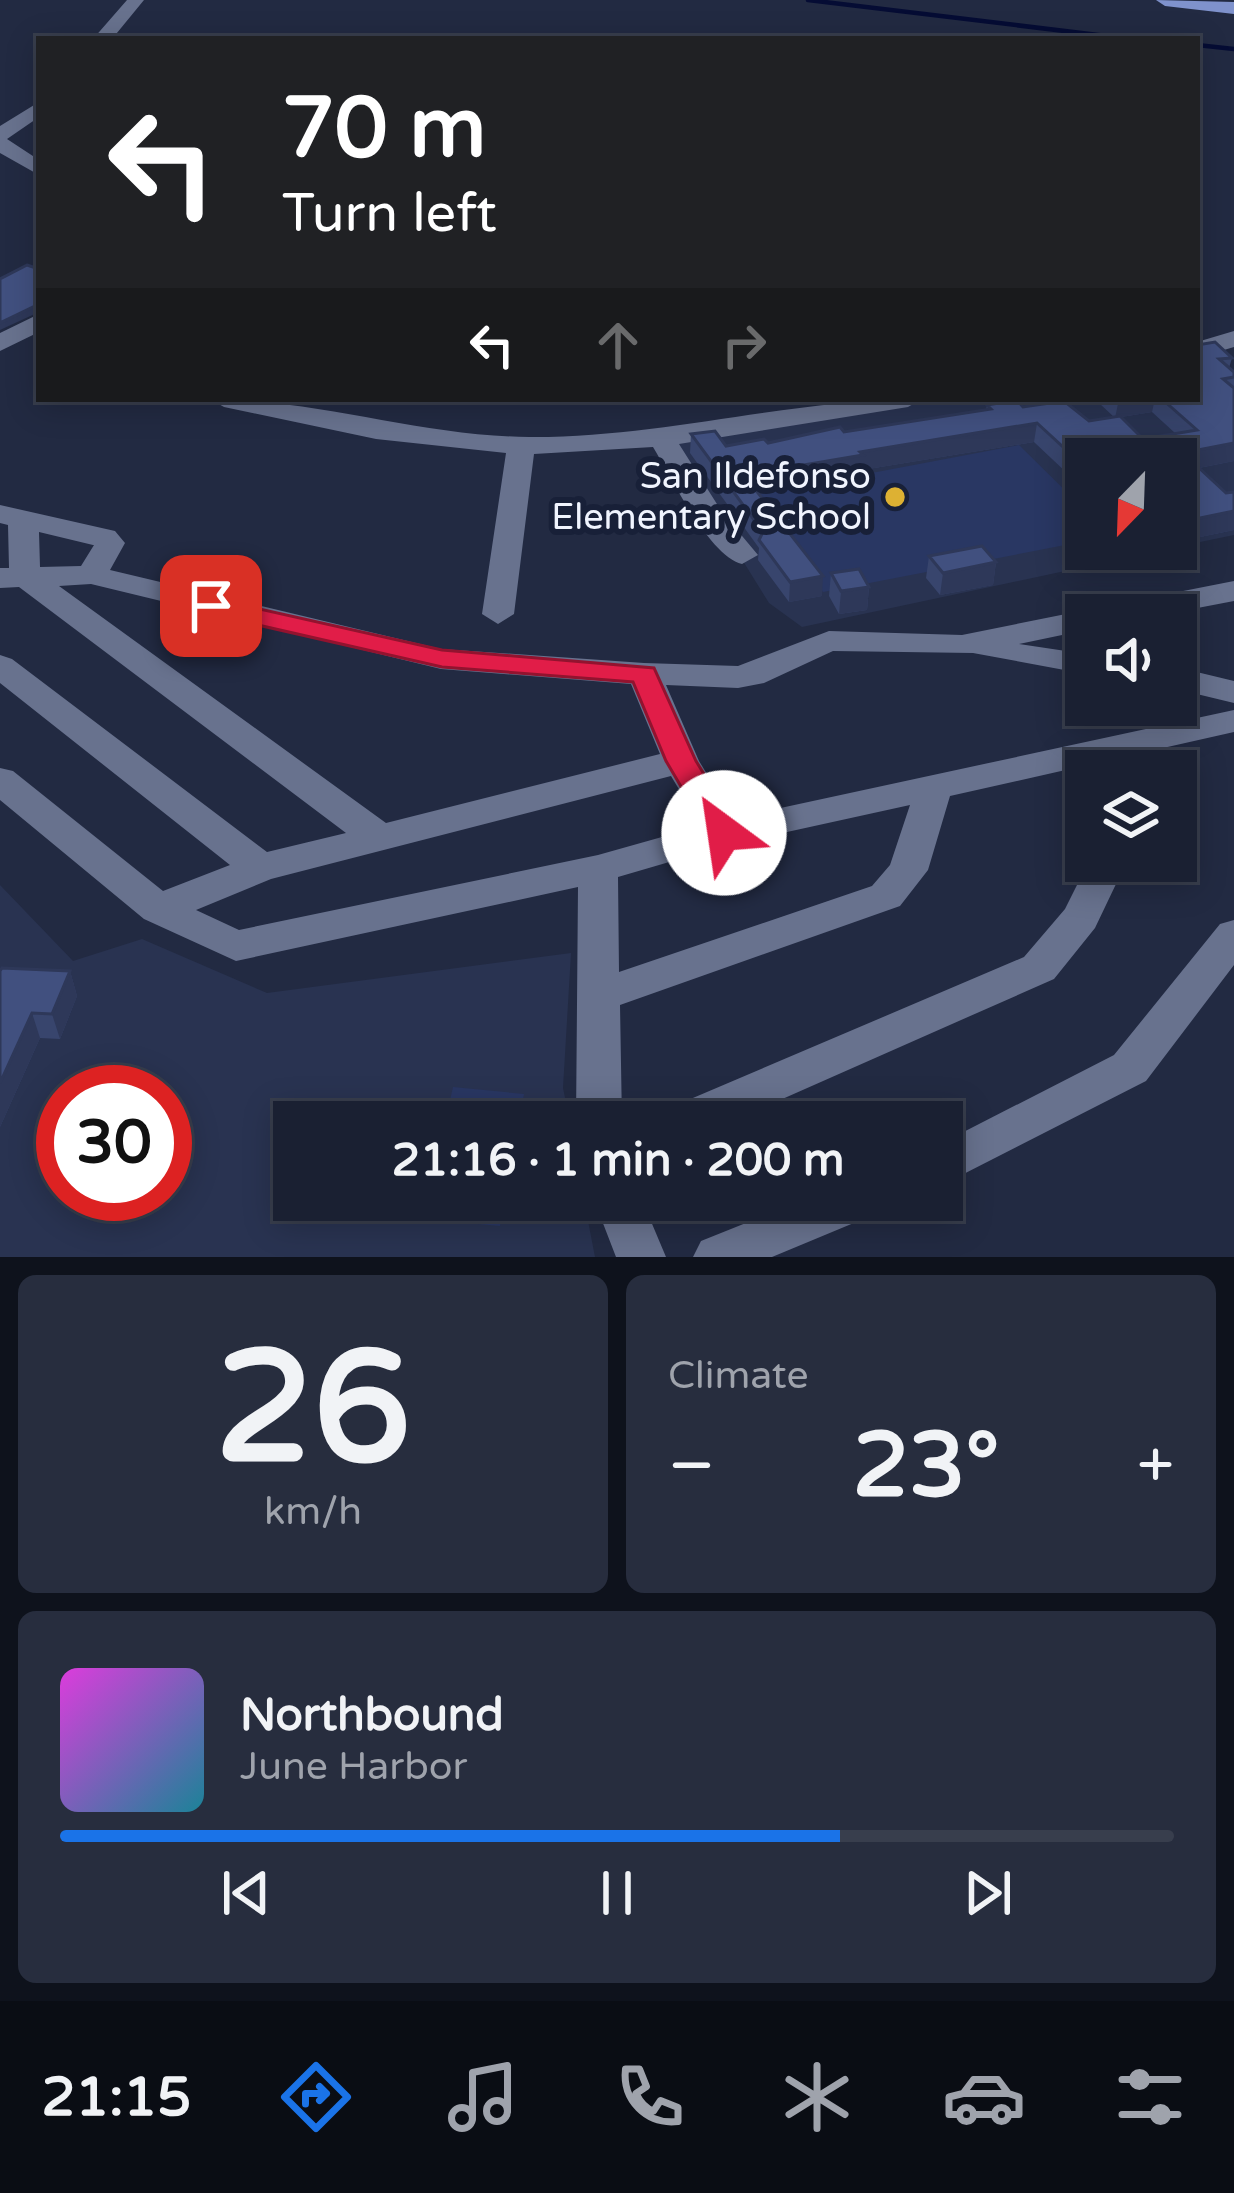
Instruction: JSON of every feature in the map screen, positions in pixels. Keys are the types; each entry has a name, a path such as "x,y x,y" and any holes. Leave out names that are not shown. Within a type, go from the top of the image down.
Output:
{"main road":[{"path":"1166,0 1234,8"}],"street":[{"path":"105,36 136,0"},
{"path":"36,110 0,140 36,168"},
{"path":"0,344 36,324"},
{"path":"0,344 36,354"},
{"path":"276,404 395,434 521,445 660,436 888,402"},
{"path":"660,436 710,518 742,555"},
{"path":"498,614 521,445"},
{"path":"13,577 12,516 104,538 110,544 91,575"},
{"path":"13,577 91,575 442,659 644,674 751,675 820,635 962,645 1065,661"},
{"path":"13,577 377,836"},
{"path":"1197,598 1234,591"},
{"path":"962,645 1065,624"},
{"path":"0,666 261,868"},
{"path":"644,674 681,761 724,833"},
{"path":"1197,683 1234,692"},
{"path":"1153,750 1234,722"},
{"path":"158,909 261,868 681,761"},
{"path":"0,780 158,909 236,946 598,869 724,833 934,789 1065,768"},
{"path":"598,996 886,896 908,870 934,789"},
{"path":"598,869 599,1101"},
{"path":"731,1101 1039,968 1081,917 1098,882"},
{"path":"963,1154 1130,1068 1234,935"},
{"path":"626,1221 641,1257"},
{"path":"718,1257 805,1221"}],"shaded area":[{"name":"San Ildefonso Elementary School","path":"1234,380 1234,535 1197,543 1197,438 1065,438 1065,570 1069,570 802,627 769,603 670,443 918,402 1200,402 1200,397"},
{"path":"1019,445 1065,490 1065,545 823,592 750,496"},
{"path":"0,885 73,961 142,939 267,993 571,953 566,1101 273,1101 273,1221 588,1221 595,1257 0,1257"},
{"path":"453,1087 524,1094 523,1101 450,1101"},
{"path":"446,1221 501,1221 500,1226"}],"building":[{"path":"27,265 36,268 36,305 0,323 0,279"},
{"path":"1215,342 1232,358 1219,359 1234,372 1234,377 1223,379 1234,388 1234,443 1197,450 1197,438 1149,438 1197,430 1165,402 1200,402 1200,344"},
{"path":"1005,402 1019,402 1023,407 1065,402 1089,421 1120,416 1142,438 1065,438 1065,449 1037,423 744,475 823,576 790,582 759,540 763,532 691,434 715,431 726,446 764,439 768,443 840,427 844,432 991,409 987,405"},
{"path":"1197,466 1226,493 1234,492 1234,511 1197,519"},
{"path":"982,546 996,562 943,573 929,556"},
{"path":"859,569 869,587 841,591 831,573"},
{"path":"0,971 70,971 52,1014 32,1013 0,1083"}],"waterway":[{"path":"808,0 1106,36"},
{"path":"1200,45 1234,49"}],"place":[{"name":"San Ildefonso Elementary School","path":"895,497"}],"route":[{"path":"211,606 442,659 644,674 681,761 724,833"}]}
